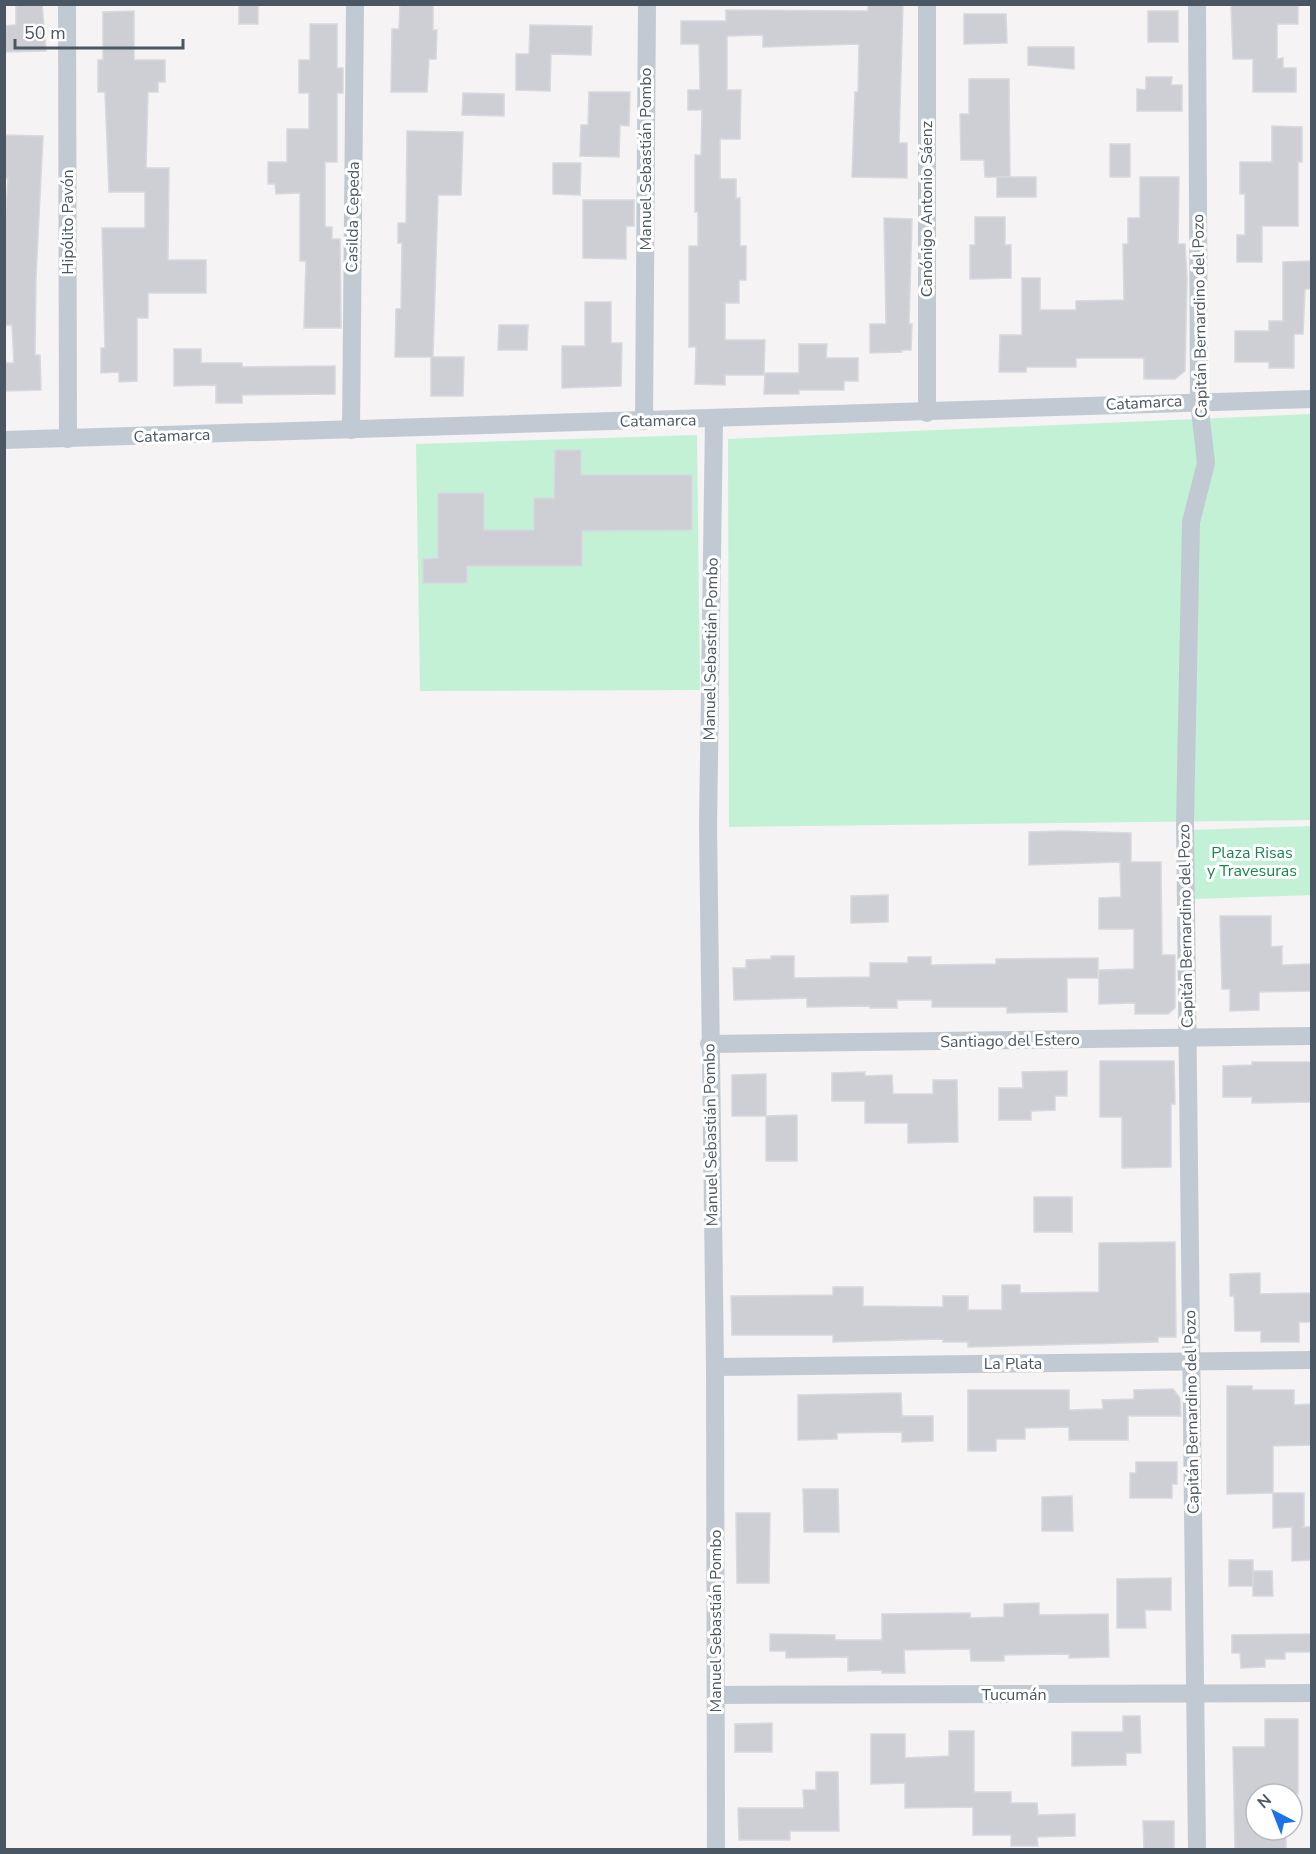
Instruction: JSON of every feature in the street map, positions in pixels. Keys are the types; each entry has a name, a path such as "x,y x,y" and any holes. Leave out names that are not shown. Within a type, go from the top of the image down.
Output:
{"street":[{"name":"Hipólito Pavón","path":"67,4 68,440"},
{"name":"Casilda Cepeda","path":"351,430 355,4"},
{"name":"Manuel Sebastián Pombo","path":"644,421 647,4"},
{"name":"Canónigo Antonio Sáenz","path":"927,4 927,413"},
{"name":"Capitán Bernardino del Pozo","path":"1197,4 1199,401 1206,463 1191,522 1185,823 1197,1850"},
{"name":"Catamarca","path":"4,441 714,420 1199,401 1311,399"},
{"name":"Manuel Sebastián Pombo","path":"714,420 708,826 709,1044 715,1367 716,1850"},
{"name":"Santiago del Estero","path":"709,1044 1311,1036"},
{"name":"La Plata","path":"715,1367 1311,1360"},
{"name":"Tucumán","path":"716,1695 1311,1693"}],"green space":[{"path":"1311,414 1311,820 729,827 728,439"},
{"path":"697,435 700,690 420,691 416,444"},
{"name":"Plaza Risas y Travesuras","path":"1311,826 1311,895 1195,899 1192,830"}],"building":[{"path":"16,4 42,4 46,51 4,52 4,26 16,25"},
{"path":"239,4 258,4 258,24 239,24"},
{"path":"400,4 433,4 433,30 437,30 436,59 429,59 427,92 391,92 392,29 399,29"},
{"path":"868,4 903,4 899,143 907,143 907,178 852,177 859,44 763,47 763,35 727,36 727,90 741,90 740,139 720,139 720,179 736,179 736,198 740,198 740,246 746,246 746,280 739,280 739,303 725,303 725,340 765,340 764,375 725,375 725,385 695,384 696,347 689,347 689,246 698,246 698,212 695,212 695,155 701,155 702,110 688,110 688,90 700,90 699,44 681,44 681,21 726,21 726,10 868,11"},
{"path":"1231,4 1298,4 1298,24 1277,24 1277,59 1283,58 1283,68 1296,68 1296,92 1253,92 1253,59 1233,59"},
{"path":"134,11 134,60 165,60 165,82 158,82 158,92 148,92 146,168 169,168 168,260 206,260 206,293 148,293 148,318 137,318 137,381 119,382 119,372 101,373 101,348 105,348 102,228 145,228 145,192 109,192 105,92 98,92 98,60 103,60 103,12"},
{"path":"1148,11 1178,11 1178,42 1148,42"},
{"path":"964,14 1006,14 1007,43 964,44"},
{"path":"310,24 337,24 337,68 343,68 343,93 337,93 337,162 325,162 325,227 332,227 332,239 340,239 341,328 304,328 306,261 300,261 300,193 276,194 275,184 268,184 268,162 287,162 287,129 309,129 309,93 299,93 299,60 310,60"},
{"path":"530,25 592,26 591,55 551,54 550,91 516,90 516,54 529,54"},
{"path":"1028,47 1074,47 1074,69 1028,65"},
{"path":"1146,77 1172,77 1171,85 1182,85 1182,111 1137,111 1137,89 1146,90"},
{"path":"969,79 1009,79 1010,177 985,177 984,160 961,160 960,114 969,114"},
{"path":"589,92 630,92 629,126 620,125 619,157 580,156 581,125 588,125"},
{"path":"463,93 504,94 504,116 462,115"},
{"path":"1272,126 1302,127 1302,162 1298,162 1298,226 1262,226 1262,262 1237,262 1237,235 1245,235 1245,194 1240,194 1240,162 1272,162"},
{"path":"407,131 463,132 461,195 438,195 433,357 464,357 463,396 431,396 431,357 395,357 396,309 401,309 402,243 398,243 398,223 406,223"},
{"path":"4,135 43,136 36,277 35,355 40,355 41,390 4,391 4,363 14,363 12,325 4,325 4,236 8,178 4,178"},
{"path":"1110,144 1130,144 1130,177 1110,177"},
{"path":"553,163 581,163 580,195 553,194"},
{"path":"997,177 1036,177 1036,197 997,197"},
{"path":"1140,177 1179,177 1178,244 1185,244 1187,278 1185,371 1175,379 1144,379 1144,358 1076,358 1076,367 1026,367 1026,372 999,372 1000,335 1022,335 1022,278 1040,278 1040,310 1076,310 1076,301 1124,300 1123,244 1128,244 1128,218 1140,218"},
{"path":"583,200 634,200 634,226 626,226 626,259 583,258"},
{"path":"975,217 1005,217 1005,245 1011,245 1011,278 970,279 970,245 975,245"},
{"path":"884,218 912,219 909,324 912,324 911,350 870,353 870,324 886,324"},
{"path":"1311,261 1311,289 1305,289 1303,334 1294,334 1294,368 1269,368 1269,362 1235,362 1235,331 1269,331 1269,321 1283,321 1283,262"},
{"path":"585,302 611,302 611,343 622,343 621,386 562,388 562,346 585,346"},
{"path":"499,325 528,325 527,350 498,350"},
{"path":"799,344 827,344 826,358 858,358 858,381 844,381 844,390 799,390 799,394 764,394 765,373 799,373"},
{"path":"174,349 201,349 201,363 242,363 242,367 335,366 335,394 242,395 242,403 216,403 216,385 174,386"},
{"path":"555,450 581,450 581,475 692,475 692,530 582,531 582,566 467,566 467,583 423,583 423,559 438,558 438,493 484,493 484,530 534,530 534,498 554,498"},
{"path":"1029,832 1131,833 1131,862 1161,862 1162,955 1175,955 1175,1008 1168,1014 1135,1014 1135,1003 1099,1004 1099,970 1134,969 1134,929 1099,929 1099,898 1121,897 1120,862 1029,865"},
{"path":"888,895 888,922 851,923 851,896"},
{"path":"1220,916 1271,916 1271,947 1282,946 1282,965 1311,964 1311,991 1259,992 1259,1010 1230,1011 1230,989 1222,989"},
{"path":"771,956 794,956 794,978 870,977 870,963 908,963 908,957 931,957 931,965 996,964 996,959 1098,958 1098,978 1067,978 1067,1012 1007,1013 1007,1007 932,1007 932,1000 897,1000 897,1008 870,1008 870,1006 807,1007 807,998 734,1000 733,968 746,968 746,960 771,959"},
{"path":"1100,1061 1174,1061 1175,1104 1171,1104 1171,1167 1122,1168 1122,1117 1100,1117"},
{"path":"1252,1062 1311,1062 1311,1102 1252,1103 1252,1097 1223,1097 1223,1066 1252,1065"},
{"path":"1067,1071 1067,1096 1055,1096 1055,1110 1031,1111 1031,1120 999,1120 999,1088 1023,1088 1022,1072"},
{"path":"865,1072 865,1076 892,1075 893,1094 933,1094 933,1080 957,1080 958,1142 908,1143 908,1123 865,1123 865,1101 832,1101 832,1073"},
{"path":"766,1074 766,1116 732,1116 732,1075"},
{"path":"797,1115 797,1161 766,1161 766,1116"},
{"path":"1034,1197 1072,1197 1072,1232 1034,1232"},
{"path":"1175,1242 1176,1337 1158,1337 1158,1342 968,1347 968,1342 943,1342 943,1339 833,1342 833,1335 732,1335 731,1296 833,1295 833,1287 863,1287 863,1306 943,1307 943,1296 968,1296 968,1310 1002,1310 1002,1285 1020,1285 1020,1293 1099,1292 1099,1243"},
{"path":"1260,1273 1260,1294 1311,1293 1311,1322 1299,1322 1299,1342 1261,1342 1261,1331 1235,1331 1234,1296 1230,1296 1230,1274"},
{"path":"1227,1386 1252,1386 1252,1390 1294,1390 1294,1405 1311,1404 1311,1445 1273,1446 1273,1493 1227,1494"},
{"path":"1173,1389 1180,1398 1181,1416 1128,1416 1128,1440 1069,1440 1069,1427 1025,1428 1025,1439 996,1439 996,1451 968,1451 968,1390 1069,1390 1069,1410 1103,1409 1102,1400 1134,1399 1134,1390"},
{"path":"901,1393 902,1416 933,1416 933,1441 902,1442 902,1432 837,1433 837,1439 798,1440 798,1395"},
{"path":"1136,1462 1177,1462 1177,1484 1172,1484 1172,1498 1130,1498 1130,1473 1136,1473"},
{"path":"803,1489 838,1489 839,1532 804,1532"},
{"path":"1273,1493 1304,1493 1304,1527 1311,1527 1311,1560 1292,1561 1292,1527 1273,1528"},
{"path":"1072,1496 1073,1531 1042,1531 1042,1497"},
{"path":"736,1513 770,1513 769,1583 737,1583"},
{"path":"1229,1560 1253,1560 1253,1586 1229,1586"},
{"path":"1253,1571 1272,1571 1273,1596 1253,1596"},
{"path":"1171,1578 1171,1610 1145,1610 1146,1628 1117,1628 1117,1579"},
{"path":"1039,1603 1039,1615 1108,1614 1109,1657 1069,1658 1069,1654 1004,1655 1004,1661 971,1661 970,1649 904,1650 905,1673 882,1673 882,1670 848,1671 848,1657 786,1658 786,1651 770,1651 770,1634 835,1635 835,1640 882,1640 882,1614 970,1613 970,1618 1004,1617 1004,1604"},
{"path":"1311,1634 1311,1652 1285,1652 1285,1659 1265,1659 1265,1667 1241,1668 1240,1653 1232,1653 1232,1635"},
{"path":"1123,1716 1140,1716 1141,1753 1126,1753 1126,1765 1072,1766 1072,1732 1123,1732"},
{"path":"1265,1719 1298,1719 1298,1782 1244,1782 1244,1842 1286,1842 1286,1850 1235,1850 1233,1747 1265,1747"},
{"path":"772,1723 772,1752 735,1752 735,1724"},
{"path":"949,1731 974,1731 974,1792 1011,1792 1011,1803 1037,1803 1038,1815 1075,1814 1075,1836 1037,1837 1038,1846 1011,1846 1011,1835 973,1835 973,1807 905,1808 905,1783 871,1784 871,1734 905,1734 905,1758 949,1756"},
{"path":"816,1772 838,1772 839,1831 790,1831 790,1840 739,1840 738,1808 804,1808 803,1790 816,1790"},
{"path":"1143,1821 1174,1821 1174,1850 1144,1850"}]}
